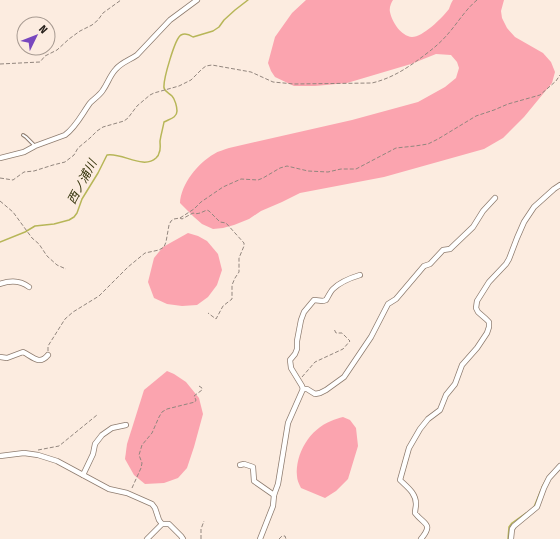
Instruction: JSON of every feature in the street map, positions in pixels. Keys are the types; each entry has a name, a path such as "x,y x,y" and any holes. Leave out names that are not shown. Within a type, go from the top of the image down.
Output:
{"street":[{"path":"0,158 24,152 69,132 92,102 103,91 111,75 117,68 123,62 132,59 137,55 170,20 197,0"},
{"path":"421,539 428,528 426,524 414,513 416,504 412,491 400,480 409,448 420,429 428,419 440,410 446,395 455,384 462,365 477,348 489,327 489,322 478,312 476,308 477,300 489,282 506,264 522,227 534,207 560,185"},
{"path":"303,389 307,389 315,394 320,393 344,377 371,337 388,304 396,299 424,266 430,264 443,250 450,249 473,227 483,212 496,198"},
{"path":"303,389 291,368 290,360 297,349 297,341 304,312 314,300 326,300 333,290 343,281 360,275"},
{"path":"0,284 18,281 29,287"},
{"path":"0,358 7,358 23,352 34,360 45,359 48,355"},
{"path":"260,539 273,506 288,423 303,389"},
{"path":"82,474 93,454 95,444 102,435 112,428 126,425"},
{"path":"0,456 24,453 38,455 57,461 109,489 127,493 152,504 162,524"},
{"path":"240,465 244,464 253,467 254,481 274,495"},
{"path":"511,539 512,528 537,507 549,478 560,466"},
{"path":"147,539 162,524 169,524 183,539"}],"lane":[{"path":"23,135 35,146"}],"path":[{"path":"0,64 40,62 45,56 57,50 80,31 92,25 103,13 121,0"},
{"path":"0,178 13,180 24,172 34,171 65,162 74,155 78,148 97,131 103,127 124,121 128,118 136,106 154,93 179,86 191,80 206,66 212,65 251,72 273,82 372,82 383,80 409,67 436,46 447,36 462,15 477,0"},
{"path":"180,218 223,187 241,179 258,180 280,168 287,166 308,171 328,172 342,169 356,169 396,148 428,144 476,116 508,104 540,95 556,81 560,75"},
{"path":"0,201 13,212 47,256 57,265 66,269"},
{"path":"48,355 48,346 66,319 73,312 99,296 128,267 145,253 164,248 171,221 174,219 182,219 193,213 201,213 207,210 222,224 226,223 244,243 239,258 239,272 232,285 232,299 223,306 216,319 208,313"},
{"path":"299,381 315,362 344,349 350,341 342,333 336,333 334,329"},
{"path":"133,496 131,489 141,468 142,463 140,452 142,445 152,433 162,412 167,409 195,402 196,400 194,396 202,390 199,386"},
{"path":"33,454 39,449 59,446 97,415"},
{"path":"201,539 201,529 204,521"},
{"path":"280,539 282,536 285,536 286,539"}],"shaded area":[{"path":"306,0 393,0 390,12 393,20 404,34 412,37 427,31 437,22 449,9 453,0 504,0 501,11 502,18 507,28 515,37 543,53 551,62 555,72 552,83 524,117 503,138 484,149 384,177 300,193 261,211 249,219 234,225 213,229 202,224 180,203 183,189 196,168 219,151 352,120 418,102 445,87 456,78 459,68 457,62 451,55 436,54 411,64 347,83 294,86 275,77 268,63 275,37 292,13"},
{"path":"188,233 207,241 218,254 222,270 217,285 208,297 197,305 182,306 167,304 154,298 148,282 154,258 163,247"},
{"path":"167,371 186,382 199,398 203,414 187,468 178,478 164,483 145,484 134,475 125,459 127,444 144,390"},
{"path":"343,417 350,420 356,428 358,446 348,479 336,491 325,498 301,488 297,478 299,459 301,451 310,436 323,425"}],"waterway":[{"name":"西ノ浦川","path":"0,242 25,232 35,226 54,224 74,217 82,199 107,155 119,156 139,162 151,161 156,158 160,150 160,141 164,122 174,117 177,113 177,107 174,99 165,91 164,88 165,77 176,43 183,34 193,37 213,31 248,0"},
{"path":"542,487 547,478"},
{"path":"534,507 541,490"},
{"path":"508,539 509,527 526,513"}]}
